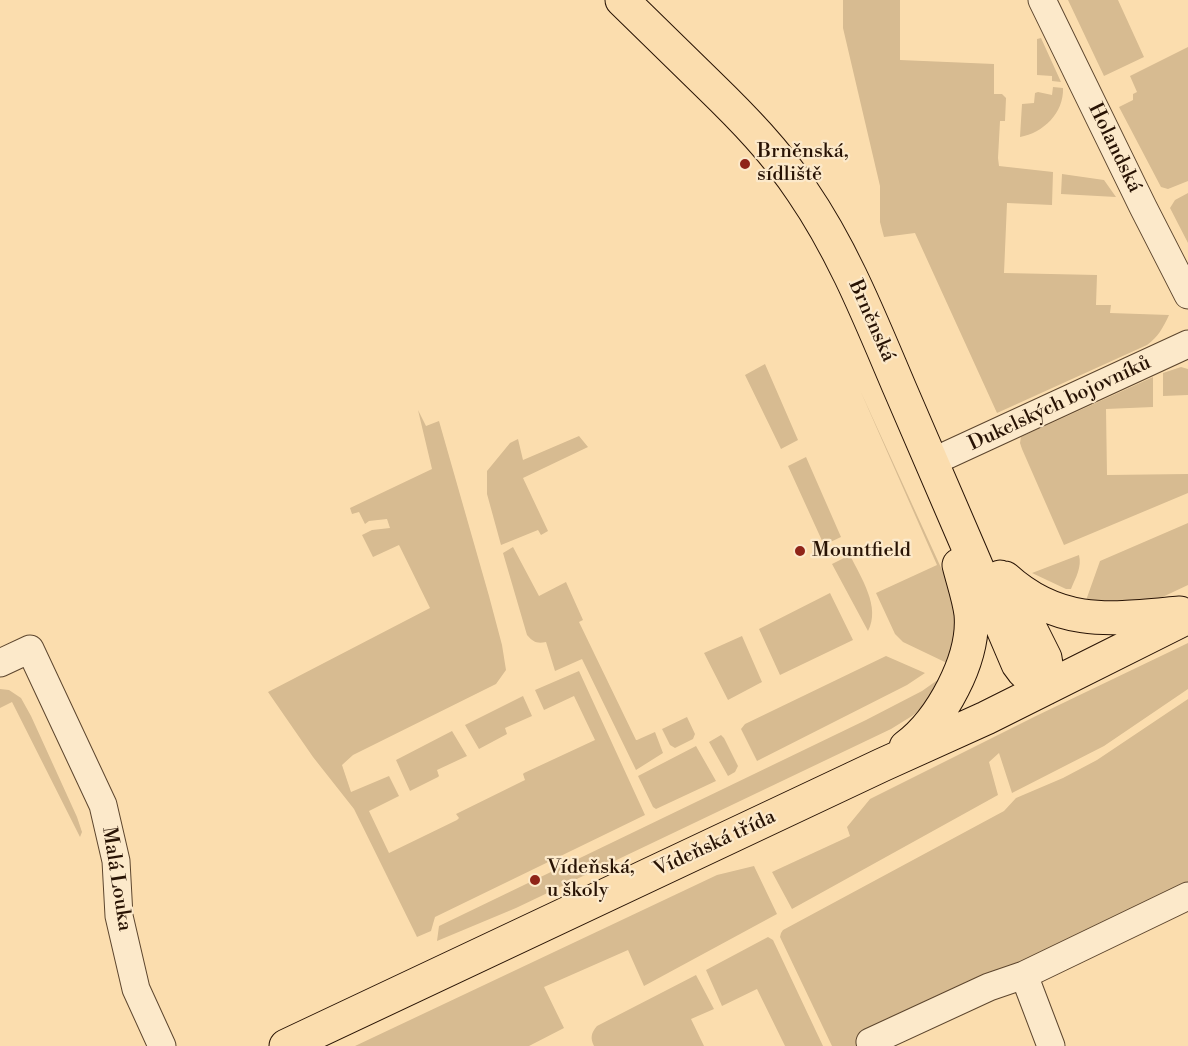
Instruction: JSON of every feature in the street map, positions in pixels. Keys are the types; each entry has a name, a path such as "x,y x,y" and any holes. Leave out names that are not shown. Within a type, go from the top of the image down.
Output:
{"main road":[{"name":"Brněnská","path":"622,0 737,112 781,162 831,237 848,270 937,473 1018,664 1026,675 1046,688"},
{"path":"937,473 993,564 1046,658 1048,676 1046,688"},
{"path":"882,765 910,744 932,722 956,679 967,650 971,615 937,473"},
{"path":"993,564 1014,586 1034,599 1073,615 1105,619 1188,615"},
{"path":"1046,688 1188,615"},
{"name":"Vídeňská třída","path":"286,1046 1046,688"}],"street":[{"name":"Holandská","path":"1042,0 1188,295"},
{"name":"Dukelských bojovníků","path":"937,473 1188,344"},
{"name":"Malá Louka","path":"0,663 30,649 103,806 116,861 119,916 136,989 162,1046"},
{"path":"870,1042 989,987 1024,975 1188,896"},
{"path":"1024,975 1051,1046"}],"shaded area":[{"path":"843,0 900,0 900,60 994,64 994,94 1002,94 1006,98 1005,121 1000,121 999,166 1053,172 1052,205 1007,203 1004,273 1097,275 1096,305 1111,305 1110,313 1169,315 1160,332 1151,342 997,413 915,233 884,237 880,222 880,186 843,28"},
{"path":"1068,0 1118,0 1144,57 1104,76"},
{"path":"1041,38 1061,82 1052,81 1052,76 1037,75 1037,39"},
{"path":"1188,47 1188,181 1168,189 1161,187 1119,107 1133,100 1133,94 1137,92 1130,76"},
{"path":"1053,87 1063,88 1060,106 1056,113 1037,131 1020,137 1022,104 1034,103 1035,93 1038,92 1052,95"},
{"path":"1062,174 1104,180 1116,197 1061,194"},
{"path":"1188,193 1188,243 1170,208 1175,200"},
{"path":"765,364 798,440 781,449 745,375"},
{"path":"1181,367 1188,369 1188,395 1163,396 1163,373"},
{"path":"1153,377 1153,407 1106,409 1107,475 1188,474 1188,493 1064,545 1022,449 1021,437"},
{"path":"860,390 953,594 956,620 949,664 903,642 895,634 876,593 937,565"},
{"path":"418,410 426,426 439,421 489,596 506,670 496,684 353,755 342,765 351,792 389,776 399,796 369,811 389,853 457,820 459,818 456,814 525,780 524,773 595,740 574,696 544,710 535,690 579,671 645,815 435,917 431,931 417,937 354,809 313,757 268,692 430,608 399,545 373,557 362,535 372,530 390,528 387,519 369,521 365,524 359,512 352,514 350,508 432,469"},
{"path":"579,436 588,447 523,478 548,531 541,535 538,530 501,545 487,494 487,471 510,443 518,439 523,460"},
{"path":"806,457 841,537 824,545 788,466"},
{"path":"1188,523 1188,585 1154,601 1084,606 1100,561"},
{"path":"513,547 539,596 566,582 583,620 579,622 636,740 655,732 663,753 636,770 582,659 555,671 546,642 535,642 527,635 503,553"},
{"path":"850,555 871,602 871,622 868,631 832,564"},
{"path":"1079,555 1079,568 1071,589 1066,589 1032,573"},
{"path":"830,593 853,640 780,675 759,629"},
{"path":"742,636 762,682 728,700 704,653"},
{"path":"1188,643 1188,689 1104,746 1012,793 999,753 989,762 998,795 792,909 772,872 850,836 847,827 870,799"},
{"path":"886,656 925,673 907,685 757,761 741,729 745,724"},
{"path":"939,679 943,682 922,708 891,729 516,908 437,941 439,926 866,720 922,691"},
{"path":"0,689 9,690 21,698 31,716 77,817 82,832 80,837 12,702 0,708"},
{"path":"523,696 532,716 505,728 507,734 479,749 465,725"},
{"path":"1188,699 1188,884 865,1046 832,1046 780,937 783,930 1004,811 1016,798 1063,778 1097,760"},
{"path":"687,717 695,734 693,739 675,748 670,745 662,729"},
{"path":"452,731 467,756 437,770 438,777 410,791 396,760"},
{"path":"721,735 738,766 735,772 728,776 709,742"},
{"path":"696,746 716,781 656,809 653,807 638,776"},
{"path":"754,866 777,914 644,986 628,950 544,987 564,1028 529,1046 355,1046 717,875"},
{"path":"768,937 773,940 823,1046 785,1046 757,989 722,1006 706,970"},
{"path":"696,975 714,1009 691,1019 704,1046 594,1046 592,1036 597,1026"}],"place":[{"name":"Brněnská, sídliště","path":"745,164"},
{"name":"Mountfield","path":"800,551"},
{"name":"Vídeňská, u školy","path":"535,880"}]}
